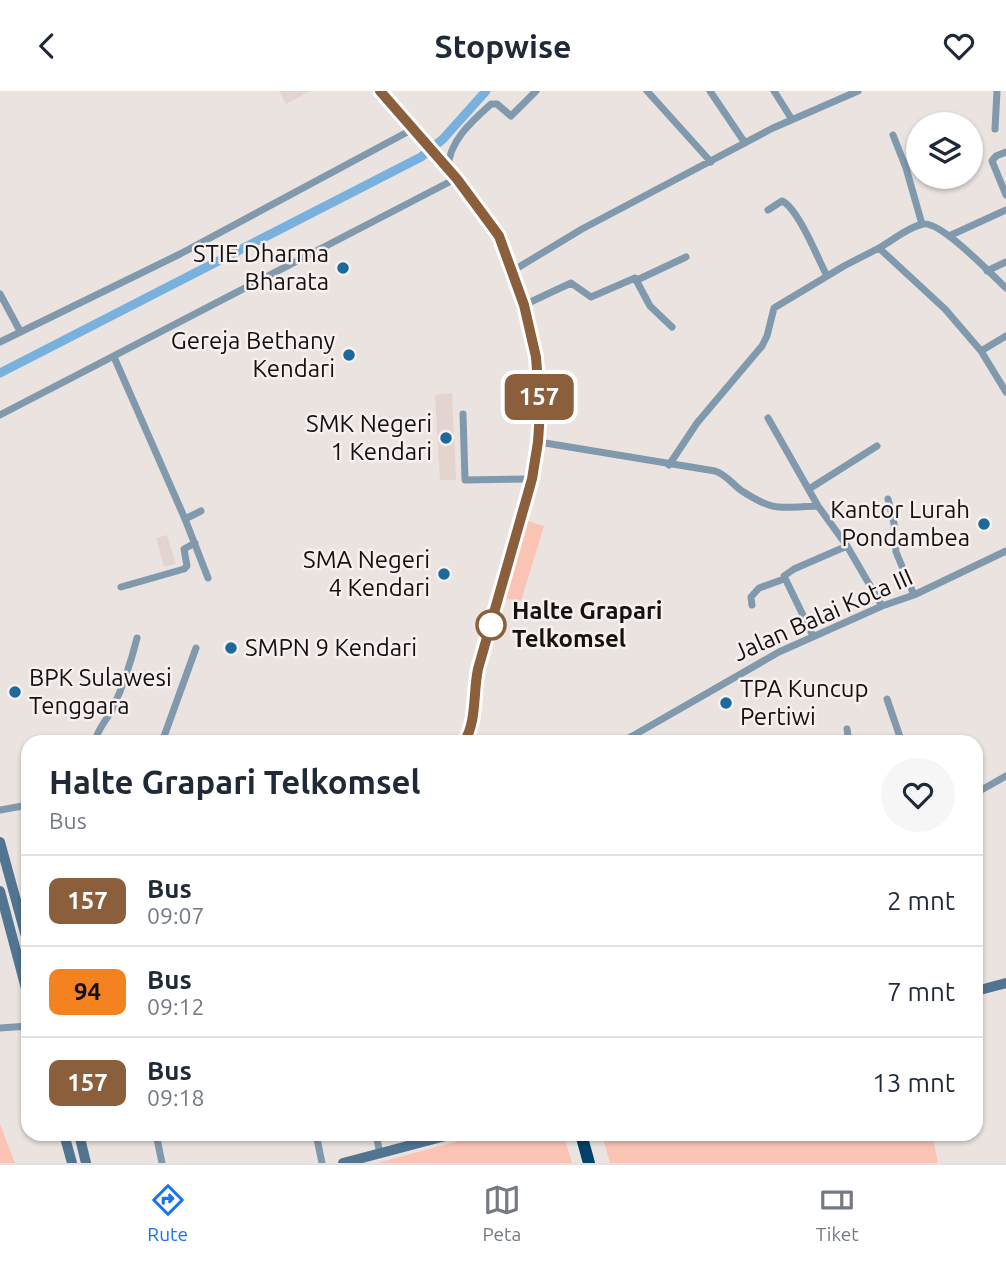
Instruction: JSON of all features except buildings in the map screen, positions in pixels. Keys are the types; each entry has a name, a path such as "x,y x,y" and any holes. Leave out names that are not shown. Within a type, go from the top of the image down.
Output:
{"highway":[{"path":"380,91 448,169 499,236 524,305 538,377 538,442 532,479 474,685 469,735"},
{"path":"583,1141 589,1163"}],"street":[{"path":"0,415 114,357 448,169 450,153 455,143 491,104 497,104 510,115 536,91"},
{"path":"647,91 711,162"},
{"path":"710,91 745,143"},
{"path":"774,91 791,118"},
{"path":"513,270 582,229 791,118 858,91"},
{"path":"995,129 997,91"},
{"path":"0,342 180,254 416,133"},
{"path":"893,135 906,168 922,224"},
{"path":"1006,152 992,161 1006,195"},
{"path":"768,210 780,202 787,203 827,276"},
{"path":"949,236 1006,210"},
{"path":"669,465 697,423 762,346 774,308 922,224 930,224 949,236 1006,288"},
{"path":"879,248 945,309 981,351 1006,392"},
{"path":"524,305 571,283 591,297 633,278 637,280 686,257"},
{"path":"988,271 1006,262"},
{"path":"637,280 650,306 672,327"},
{"path":"0,294 20,331"},
{"path":"981,351 1006,336"},
{"path":"114,357 208,578"},
{"path":"538,377 553,378"},
{"path":"463,414 465,480 532,479"},
{"path":"768,418 818,506 847,546 882,606"},
{"path":"538,442 722,474 741,490 770,507 780,509 818,506"},
{"path":"809,489 877,446"},
{"path":"888,499 894,523 896,552 914,595"},
{"path":"185,519 201,511"},
{"path":"121,587 184,569 187,566 184,549 194,543"},
{"path":"752,605 751,597 757,590 784,579 786,574 794,569 847,546"},
{"name":"Jalan Balai Kota III","path":"634,735 739,673 813,636 914,595 1006,551"},
{"path":"784,579 813,636"},
{"path":"96,735 120,691 137,639"},
{"path":"165,735 196,648"},
{"path":"887,699 899,735"},
{"path":"847,729 848,735"},
{"path":"983,789 1006,776"},
{"path":"0,810 21,806"},
{"path":"0,842 21,918"},
{"path":"0,891 21,971"},
{"path":"983,989 1006,983"},
{"path":"0,1028 21,1026"},
{"path":"66,1141 72,1163"},
{"path":"81,1141 86,1163"},
{"path":"157,1141 162,1163"},
{"path":"317,1141 322,1163"},
{"path":"377,1141 380,1154"},
{"path":"343,1163 380,1154 415,1141"}],"shaded area":[{"path":"279,91 310,91 286,104"},
{"name":"SMK Negeri 1 Kendari","path":"452,393 456,480 440,480 435,395"},
{"path":"524,520 544,526 521,601 502,598"},
{"path":"167,535 176,564 164,567 156,538"},
{"path":"0,1124 15,1163 0,1163"},
{"path":"459,1141 565,1141 572,1163 377,1163"},
{"path":"604,1141 933,1141 938,1163 610,1163"}],"waterway":[{"path":"0,373 421,157 443,139 486,91"}],"bus line":[{"name":"157","path":"380,91 457,179 499,236 524,305 536,357 540,411 532,479 478,669 468,735"}],"place":[{"name":"STIE Dharma Bharata","path":"343,268"},
{"name":"Gereja Bethany Kendari","path":"349,355"},
{"name":"SMK Negeri 1 Kendari","path":"446,438"},
{"name":"Kantor Lurah Pondambea","path":"984,524"},
{"name":"SMA Negeri 4 Kendari","path":"444,574"},
{"name":"Halte Grapari Telkomsel","path":"491,625"},
{"name":"SMPN 9 Kendari","path":"231,648"},
{"name":"BPK Sulawesi Tenggara","path":"15,692"},
{"name":"TPA Kuncup Pertiwi","path":"726,703"}]}
